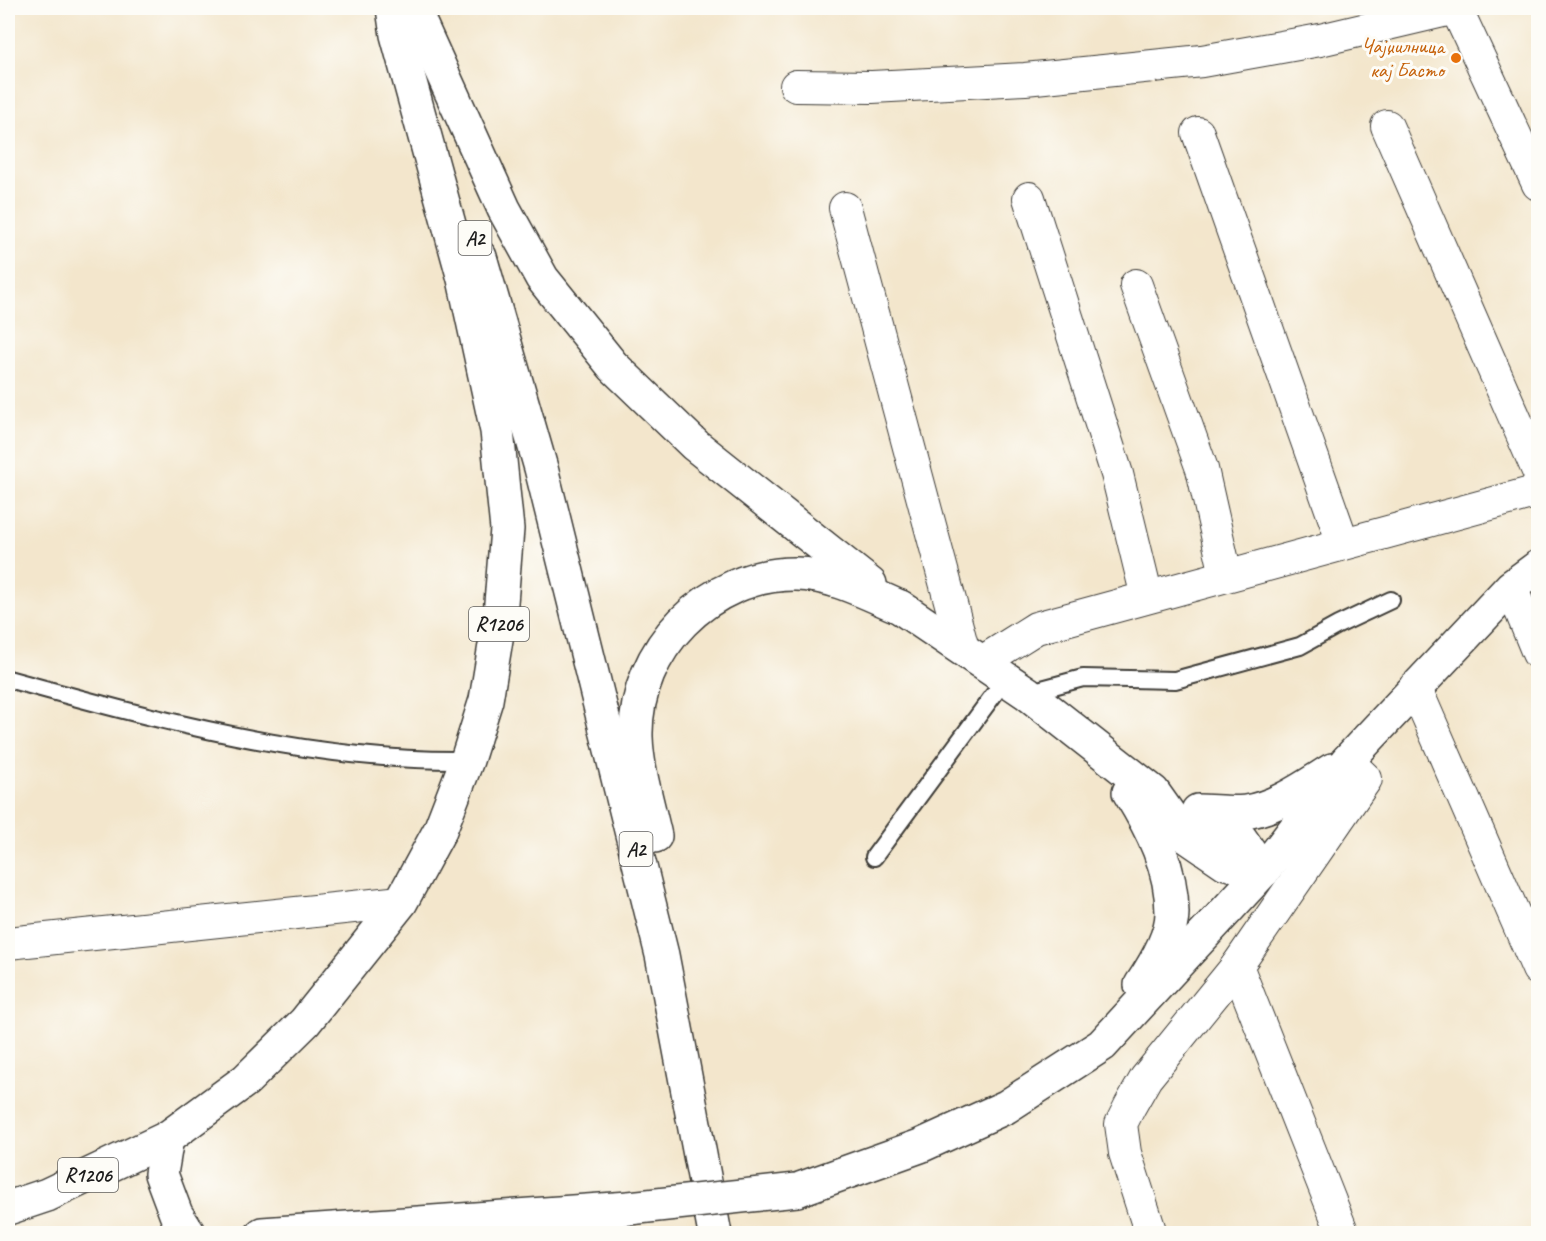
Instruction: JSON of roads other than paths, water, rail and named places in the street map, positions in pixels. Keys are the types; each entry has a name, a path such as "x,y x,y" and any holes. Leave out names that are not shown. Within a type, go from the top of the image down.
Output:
{"main road":[{"name":"R1206","path":"8,1208 46,1195 167,1137 246,1080 305,1022 401,902 440,830 467,760 486,700 500,615 507,529 497,431 464,279 397,34 393,8"},
{"path":"411,8 504,209 542,278 613,366 695,445 810,539 900,607 995,671 1153,792 1198,811 1240,838 1263,871"},
{"name":"A2","path":"411,8 541,468 651,908 717,1233"},
{"path":"262,1233 629,1208 798,1190 920,1146 1006,1107 1102,1045 1263,871 1347,761 1511,586 1539,567"},
{"path":"717,1233 707,1083 640,768 636,737 639,702 655,659 679,623 715,594 759,577 798,574 840,582 900,607"},
{"path":"995,671 1127,789 1151,827 1167,869 1172,915 1158,960 1102,1045"},
{"path":"1198,811 1245,812 1268,805 1301,790 1347,761"},
{"path":"1153,792 1182,833 1226,863 1263,871"},
{"path":"167,1137 161,1174 176,1214 189,1233"}],"street":[{"path":"796,86 872,87 1025,80 1202,61 1320,40 1456,8 1539,184"},
{"path":"1387,126 1539,471"},
{"path":"1198,133 1343,543"},
{"path":"1029,198 1117,474 1147,597"},
{"path":"845,208 995,671 1036,628 1539,491"},
{"path":"1136,285 1202,469 1226,575"},
{"path":"1511,586 1539,653"},
{"path":"1415,687 1539,969"},
{"path":"1151,1233 1125,1153 1121,1125 1146,1078 1237,966 1366,779 1347,761"},
{"path":"8,944 401,902"},
{"path":"1237,966 1343,1233"}],"lane":[{"path":"874,857 995,671 1083,678 1175,680 1300,646 1391,600"},
{"path":"8,679 132,713 270,743 409,761 467,760"}],"place":[{"name":"Чајџилница кај Басто","path":"1456,58"}]}
